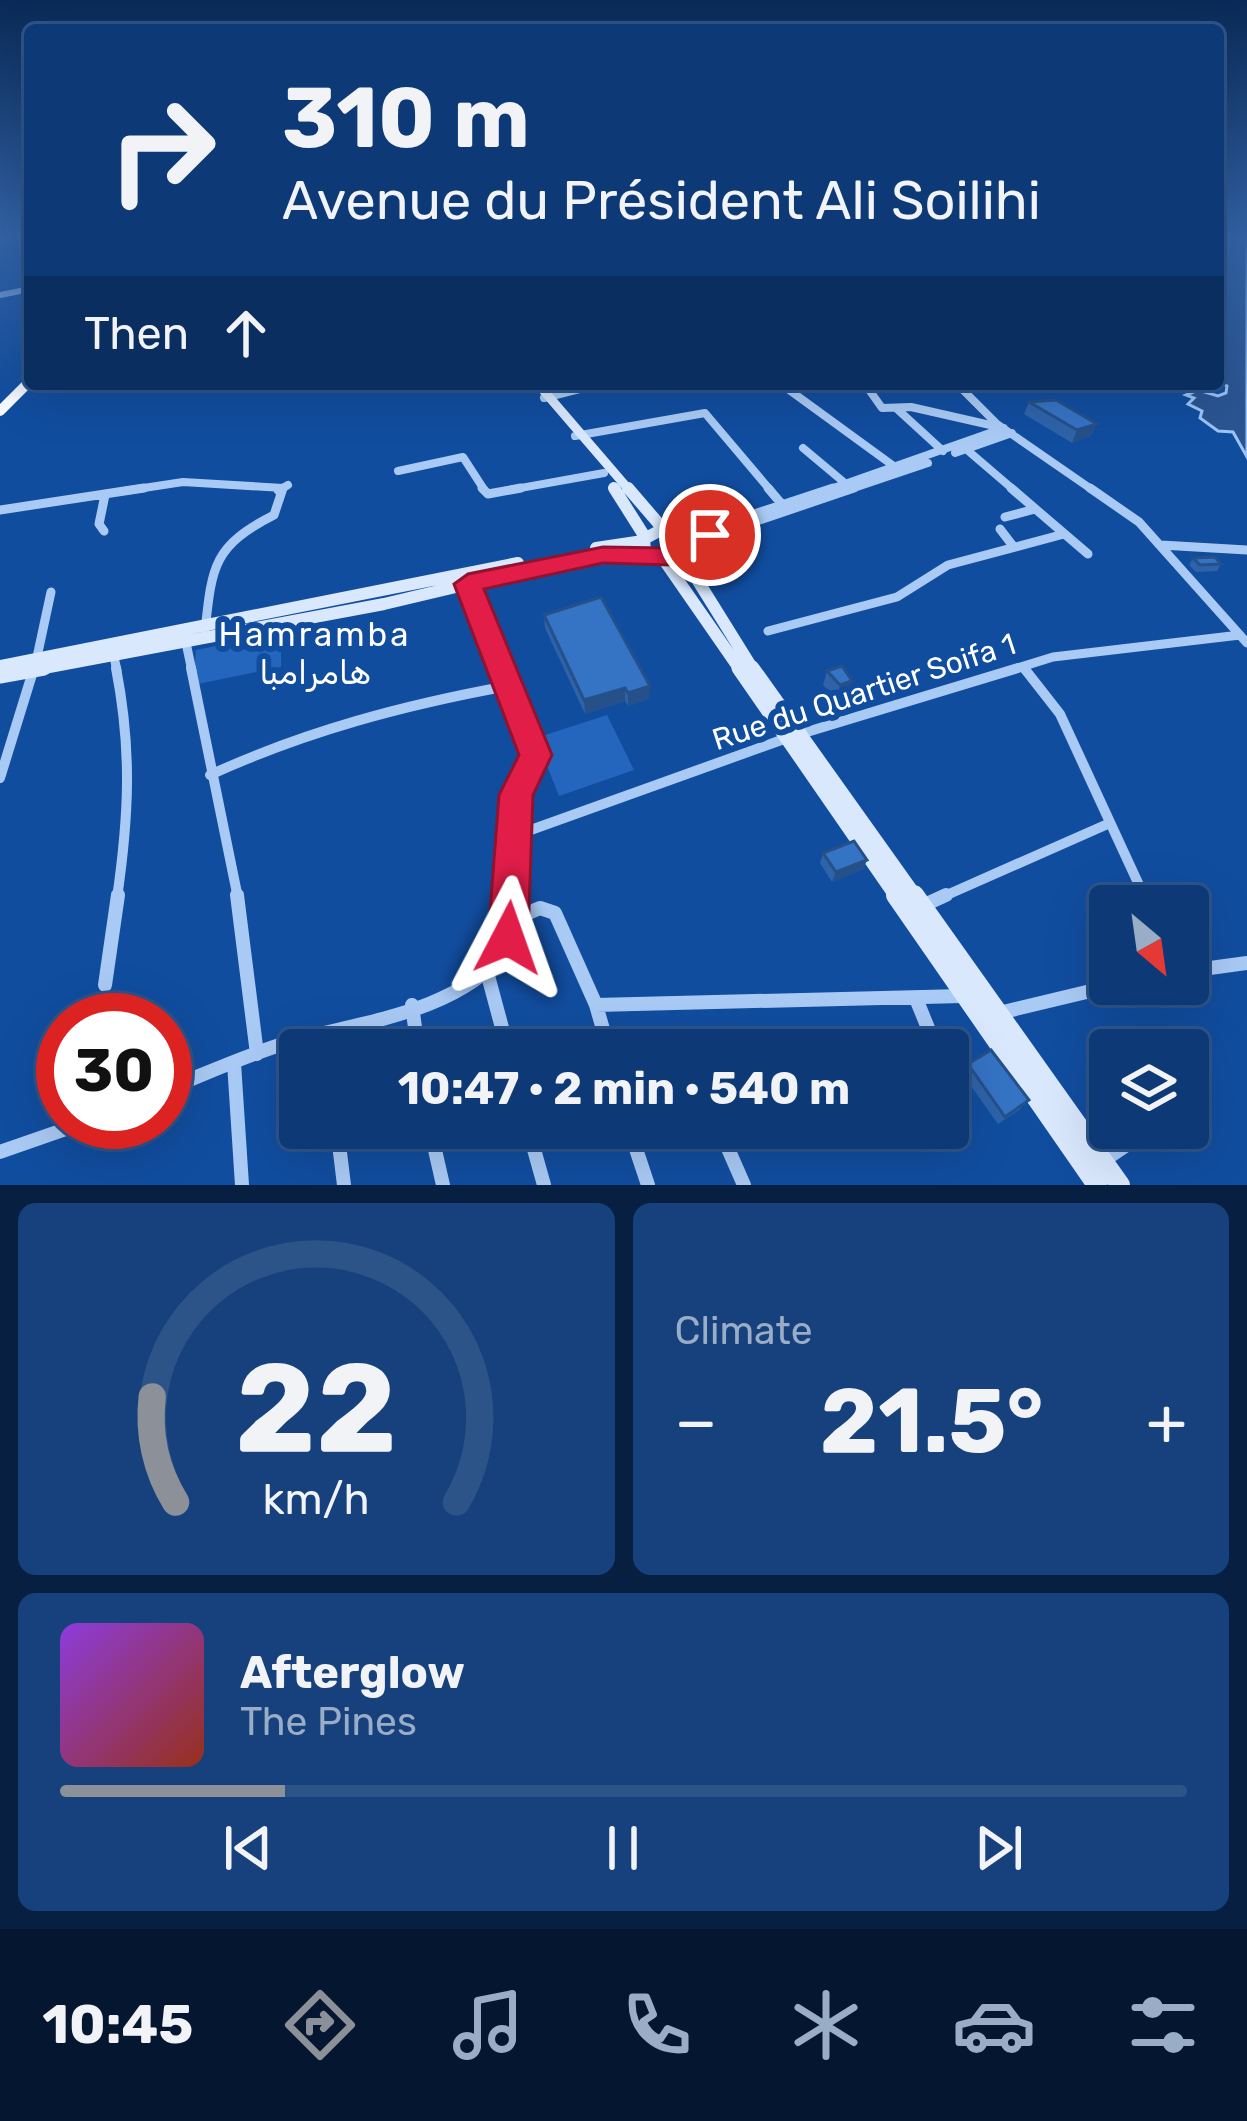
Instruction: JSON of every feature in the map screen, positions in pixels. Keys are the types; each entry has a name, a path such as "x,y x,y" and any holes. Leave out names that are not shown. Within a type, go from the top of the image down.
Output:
{"main road":[{"path":"0,411 24,387"},
{"path":"540,390 668,532"},
{"path":"578,435 1120,1185"},
{"path":"660,548 668,532"},
{"path":"660,548 668,532"},
{"path":"0,676 466,579 660,548"},
{"path":"0,667 36,665"},
{"path":"794,736 1096,1185"}],"street":[{"path":"546,397 575,390"},
{"path":"789,390 895,467"},
{"path":"867,390 872,401 896,408 1008,430"},
{"path":"964,390 1008,430 1114,501 1161,545 1243,639"},
{"path":"896,408 943,451"},
{"path":"578,435 705,412 785,509"},
{"path":"660,548 966,449 1008,430"},
{"path":"668,532 785,509 1008,430"},
{"path":"803,448 846,484"},
{"path":"966,449 1088,554"},
{"path":"398,471 465,457 475,482 488,494 604,473"},
{"path":"0,510 192,482 286,487 274,514 224,543 213,566 204,635"},
{"path":"104,531 99,524 105,495"},
{"path":"1005,517 1035,509"},
{"path":"1000,529 1013,546"},
{"path":"768,631 897,597 917,589 948,565 1064,534"},
{"path":"1161,545 1247,550"},
{"path":"1232,548 1247,564"},
{"path":"358,1029 487,972 504,954 516,795 536,755 466,579"},
{"path":"0,778 36,665 51,592"},
{"path":"184,638 245,935 257,1054"},
{"name":"Rue du Quartier Soifa 1","path":"514,836 794,736 1023,667 1085,651 1243,639"},
{"path":"105,985 127,831 130,741 114,651"},
{"path":"1023,667 1060,714 1139,885"},
{"path":"211,776 276,746 406,704 508,686"},
{"path":"922,906 1110,824"},
{"path":"509,922 540,908 555,913 603,1029"},
{"path":"1209,968 1247,963"},
{"path":"487,972 502,1029"},
{"path":"999,1013 1089,991"},
{"path":"596,1005 917,1001 966,995"},
{"path":"917,1001 928,1029"},
{"path":"412,1005 415,1029"},
{"path":"192,1079 257,1054 279,1050"},
{"path":"234,1063 242,1185"},
{"path":"0,1152 36,1139"},
{"path":"340,1149 344,1185"},
{"path":"435,1149 443,1185"},
{"path":"535,1149 544,1185"},
{"path":"636,1149 648,1185"},
{"path":"728,1149 744,1185"},
{"path":"1103,1161 1121,1149"}],"shaded area":[{"path":"1224,291 1247,291 1247,457 1233,432 1218,431 1200,418 1202,411 1188,404 1194,398 1186,395 1198,390 1218,396 1226,393"},
{"path":"281,633 281,667 193,685 196,650"},
{"path":"607,715 634,770 559,796 536,738"}],"building":[{"path":"1056,400 1097,424 1077,430 1029,402"},
{"path":"1215,557 1221,564 1200,565 1193,558"},
{"path":"601,597 650,686 584,700 544,615"},
{"path":"842,666 852,681 840,685 827,671"},
{"path":"854,841 867,860 836,872 823,853"},
{"path":"991,1050 1029,1100 1005,1117 969,1063"}],"district":[{"name":"Hamramba هامرامبا","path":"315,653"}],"route":[{"path":"508,938 516,795 536,755 468,584 603,555 672,556 710,535"}]}
